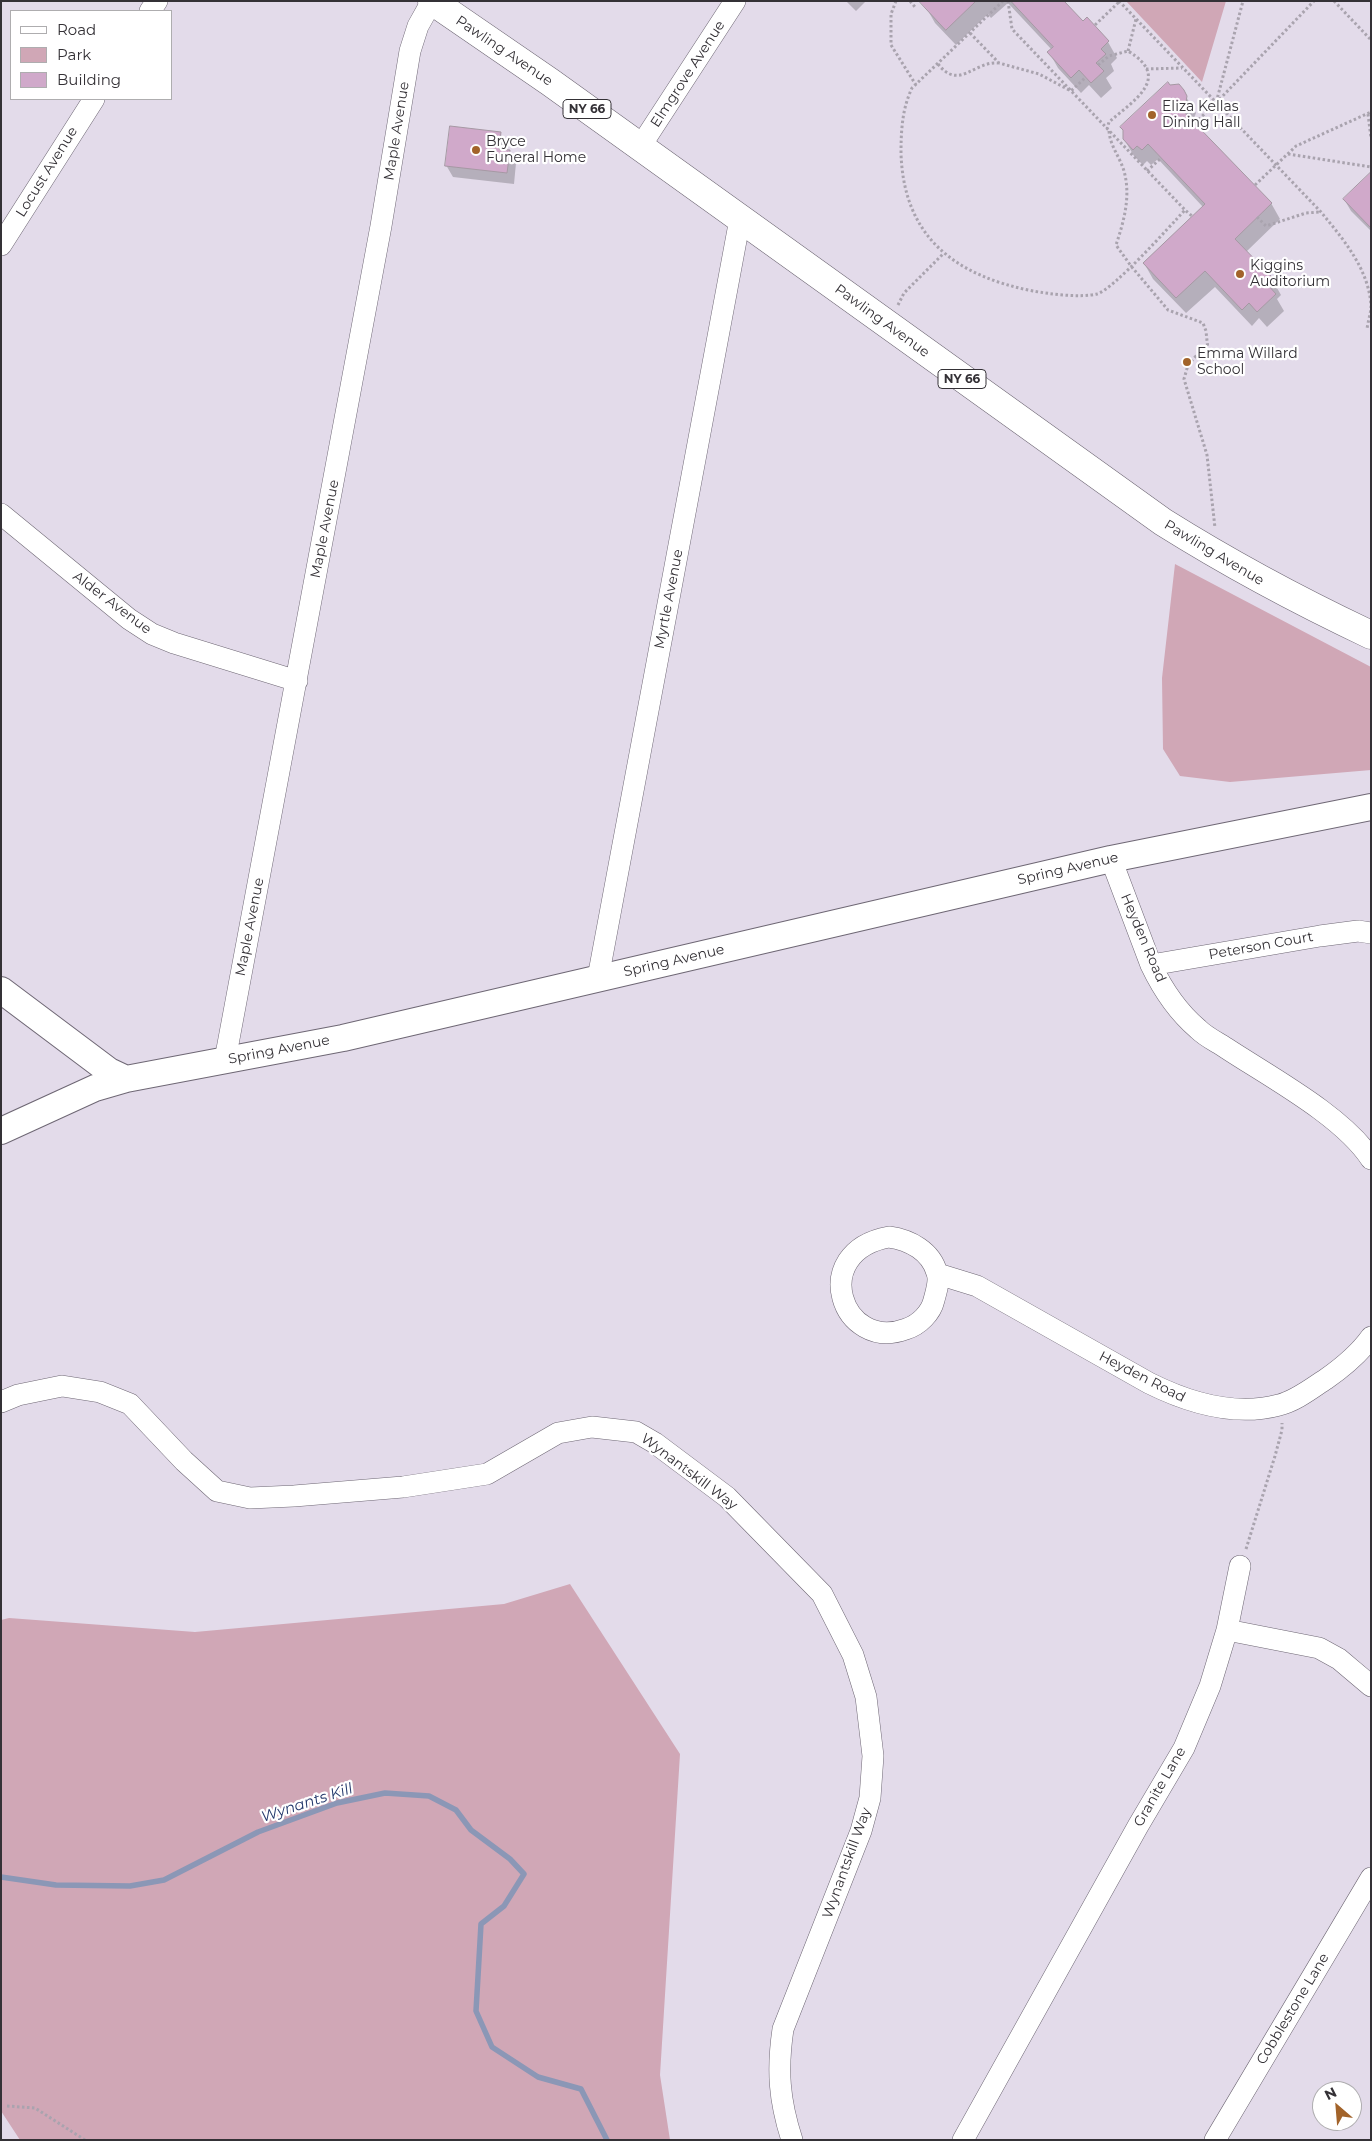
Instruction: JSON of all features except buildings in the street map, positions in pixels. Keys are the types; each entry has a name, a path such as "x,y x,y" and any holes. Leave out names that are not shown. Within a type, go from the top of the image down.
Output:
{"main road":[{"name":"Pawling Avenue","path":"432,1 640,147 1162,522 1293,598 1371,636"}],"street":[{"name":"Maple Avenue","path":"225,1060 382,226 410,50 418,26 432,1"},
{"name":"Elmgrove Avenue","path":"640,147 735,1"},
{"name":"Locust Avenue","path":"1,246 93,100"},
{"name":"Myrtle Avenue","path":"598,978 740,219"},
{"name":"Alder Avenue","path":"1,514 129,619 152,634 174,643 297,681"},
{"name":"Spring Avenue","path":"1,1132 95,1088 126,1079 342,1038 1111,859 1371,806"},
{"name":"Heyden Road","path":"1111,859 1151,965 1159,982 1180,1010 1198,1030 1323,1112 1349,1132 1371,1159"},
{"name":"Peterson Court","path":"1151,965 1320,936 1358,931 1371,933"},
{"path":"1,990 104,1067 126,1079"},
{"path":"888,1237 904,1239 919,1247 930,1259 938,1274 933,1305 924,1318 912,1327 897,1332 881,1333 866,1328 854,1318 845,1306 841,1291 842,1275 848,1260 859,1248 873,1240 888,1237"},
{"name":"Heyden Road","path":"938,1274 977,1286 1149,1383 1178,1397 1202,1405 1242,1410 1280,1405 1308,1391 1344,1366 1371,1337"},
{"name":"Wynantskill Way","path":"1,1402 18,1395 62,1386 100,1392 130,1404 184,1461 217,1491 250,1498 403,1487 487,1474 558,1434 592,1427 636,1432 654,1443 727,1498 822,1594 853,1654 866,1697 873,1756 870,1798 861,1831 783,2029 779,2060 779,2087 784,2116 792,2140"},
{"name":"Granite Lane","path":"963,2140 1138,1826 1184,1748 1210,1686 1227,1630 1240,1566"},
{"path":"1227,1630 1319,1648 1339,1659 1371,1686"},
{"name":"Cobblestone Lane","path":"1215,2140 1371,1878"}],"path":[{"path":"896,1 891,14 891,44 916,84"},
{"path":"910,1 915,7"},
{"path":"1003,1 912,88 905,103 901,136 902,171 907,197 918,222 944,253 964,268 987,280 1044,293 1098,294 1131,266 1185,210"},
{"path":"1008,1 1012,29 1192,216"},
{"path":"1216,103 1243,1"},
{"path":"1195,123 1314,1"},
{"path":"1334,1 1371,40"},
{"path":"1095,25 1119,2 1321,212 1355,257 1367,283 1371,307 1367,329"},
{"path":"1128,52 1136,19"},
{"path":"970,33 998,63"},
{"path":"1098,66 1109,56 1128,52 1139,58 1149,78 1147,88 1109,122 1110,142 1124,171 1128,196 1123,226 1116,245 1168,310 1203,323 1206,331 1208,350 1196,356 1188,365 1184,379 1207,455 1216,555"},
{"path":"938,64 946,73 966,75 976,68 998,63 1040,74 1071,91"},
{"path":"1146,69 1182,68"},
{"path":"1071,91 1086,77"},
{"path":"1255,185 1296,146 1369,113 1371,138"},
{"path":"1288,154 1371,167"},
{"path":"1147,171 1161,158"},
{"path":"1257,217 1266,226 1306,213 1321,212"},
{"path":"904,293 944,253"},
{"path":"1240,1566 1282,1430 1280,1405"},
{"path":"7,2106 35,2108 85,2140"}],"green space":[{"path":"1126,1 1226,1 1202,82"},
{"path":"1175,564 1371,667 1371,770 1230,782 1180,776 1163,749 1162,678"},
{"path":"570,1584 680,1754 660,2075 670,2140 20,2140 1,2111 1,1620 9,1618 195,1632 504,1604"}],"waterway":[{"name":"Wynants Kill","path":"1,1877 56,1885 130,1886 164,1880 258,1832 337,1803 385,1793 429,1796 456,1810 471,1830 510,1859 524,1874 504,1906 481,1924 476,2011 492,2047 538,2077 581,2089 607,2140"}],"place":[{"name":"Eliza Kellas Dining Hall","path":"1152,115"},
{"name":"Bryce Funeral Home","path":"476,150"},
{"name":"Kiggins Auditorium","path":"1240,274"},
{"name":"Emma Willard School","path":"1187,362"}]}
